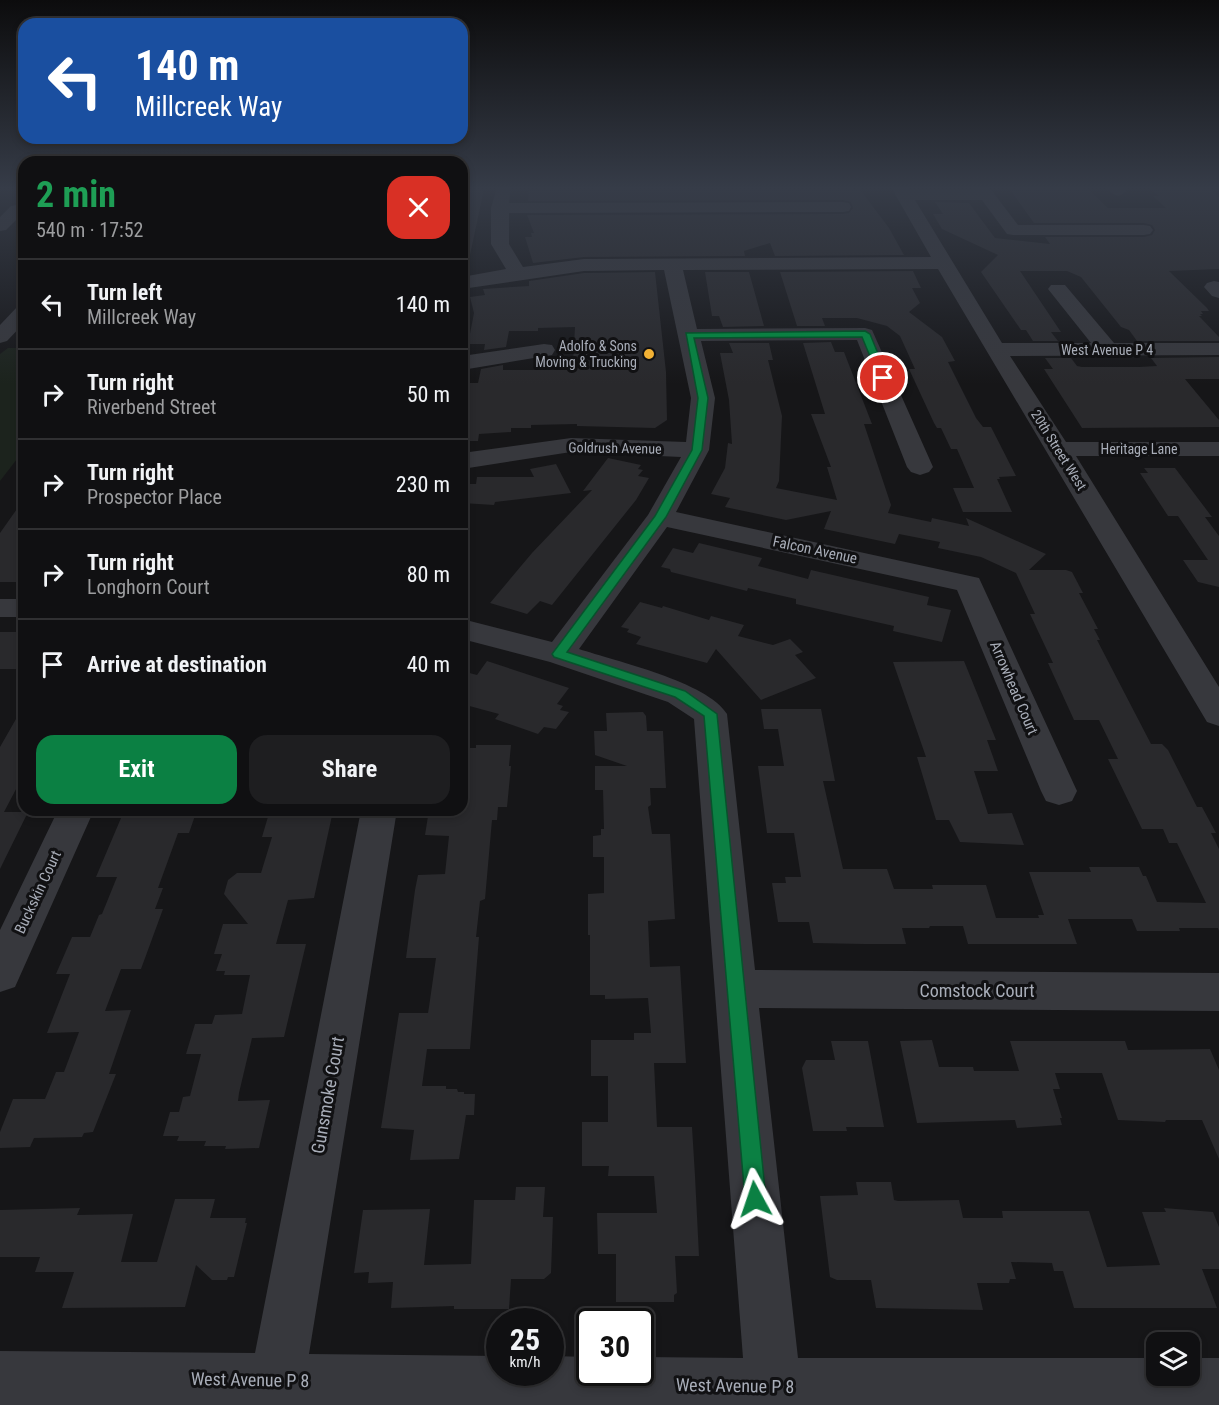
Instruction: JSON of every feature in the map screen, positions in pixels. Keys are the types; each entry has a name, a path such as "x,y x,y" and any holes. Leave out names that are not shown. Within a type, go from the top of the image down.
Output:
{"street":[{"path":"505,253 518,273"},
{"name":"20th Street West","path":"937,253 1219,714"},
{"path":"468,282 584,265 943,263"},
{"path":"559,654 660,517 697,450 703,398 672,264"},
{"path":"1058,289 1108,350"},
{"path":"0,337 18,318"},
{"path":"689,335 865,334 920,467"},
{"name":"West Avenue P 4","path":"995,350 1219,349"},
{"path":"468,362 544,350"},
{"name":"Goldrush Avenue","path":"468,460 571,445 697,450"},
{"name":"Heritage Lane","path":"1059,449 1209,449"},
{"path":"1209,449 1219,474"},
{"name":"Falcon Avenue","path":"660,517 969,584"},
{"name":"Arrowhead Court","path":"969,584 1059,791"},
{"path":"0,608 18,608"},
{"path":"468,631 559,654 680,694 710,714 774,1396"},
{"name":"Buckskin Court","path":"0,974 73,816"},
{"name":"Gunsmoke Court","path":"277,1381 378,816"},
{"name":"Comstock Court","path":"736,989 1219,992"},
{"name":"West Avenue P 8","path":"0,1378 277,1381 774,1396 1219,1386"}],"shaded area":[{"path":"8,348 18,348 18,458 0,481 0,354"}],"building":[{"path":"530,253 744,253 745,256 584,257 533,263"},
{"path":"774,253 903,253 904,255 775,256"},
{"path":"993,253 1219,253 1219,269 1169,271 1207,308 1209,311 1201,311 1203,314 1199,316 1219,337 1219,341 1137,341 1129,330 1121,327 1081,277 1067,271 1020,271 1061,332 1051,332 1058,341 1033,341 1026,330 1021,330 981,272 998,255"},
{"path":"913,271 921,288 912,288 920,303 909,312 942,337 955,361 948,362 976,418 983,427 991,427 1016,476 997,479 1012,512 963,512 953,488 974,488 957,449 951,449 941,428 937,428 934,423 909,369 915,369 900,336 887,326 857,318 822,318 825,326 797,326 780,272"},
{"path":"655,272 666,372 667,420 655,428 577,426 577,424 531,425 531,428 511,428 511,432 479,434 478,441 468,441 468,388 469,383 478,383 481,369 503,365 503,370 569,368 573,363 575,327 509,331 506,347 484,350 485,344 468,344 474,313 470,297 485,295 483,289 529,286 529,281 584,273"},
{"path":"705,272 749,272 764,326 723,327 719,316 712,316"},
{"path":"831,342 835,352 844,352 872,424 864,424 891,505 888,513 931,522 932,518 969,526 966,518 1046,554 1029,570 1072,572 1083,593 1079,593 1098,629 1094,629 1100,640 1097,640 1151,744 1162,744 1168,750 1197,807 1202,807 1216,833 1211,833 1219,849 1219,931 1218,928 1179,928 1180,931 1137,931 1132,919 1068,919 1077,944 968,944 963,926 902,928 906,944 813,943 809,922 778,922 772,883 786,883 785,877 801,877 794,833 767,833 758,766 784,766 778,729 764,729 761,709 821,709 835,781 823,781 843,869 887,869 894,889 933,889 932,885 986,885 996,918 1039,918 1038,915 1044,915 1029,872 1091,872 1089,867 1139,867 1143,876 1146,876 1157,902 1206,903 1177,843 1169,843 1163,829 1142,829 1108,759 1118,759 1099,720 1074,720 1048,663 1053,663 1030,614 1035,614 1016,573 981,557 938,548 940,542 899,534 895,544 824,529 831,511 786,520 725,507 730,498 711,494 725,468 728,443 732,444 729,400 720,353 733,353 729,343 769,343 773,360 768,360 782,416 779,481 776,488 837,500 827,467 831,467 811,414 825,414 803,343"},
{"path":"1219,357 1219,379 1185,379 1219,420 1219,427 1082,428 1044,369 1053,369 1045,358 1071,358 1077,366 1082,367 1139,367 1157,366 1151,358"},
{"path":"608,458 641,465 638,469 643,470 638,476 649,478 636,500 552,605 540,601 527,614 490,603 532,553 592,490 583,491"},
{"path":"556,464 571,493 495,502 494,505 468,503 468,484 476,484 477,477 534,477 530,469"},
{"path":"1144,468 1175,468 1212,517 1205,517 1219,536 1219,587 1198,582 1183,560 1208,560 1178,516 1168,516 1140,473 1148,473"},
{"path":"18,508 18,582 0,582 0,533"},
{"path":"699,543 762,558 758,566 808,579 811,570 929,597 927,605 951,610 942,642 893,631 894,626 796,604 796,599 748,588 747,591 671,572 670,569 661,567 673,548 693,553"},
{"path":"640,602 662,608 663,606 709,620 711,616 744,625 738,636 773,645 790,639 803,652 795,655 816,678 761,700 716,649 707,663 636,644 641,637 621,627"},
{"path":"0,632 18,632 18,669 0,669"},
{"path":"487,661 569,688 557,704 563,706 560,710 569,712 556,729 544,727 538,734 495,719 499,714 468,706 468,673 477,675"},
{"path":"964,661 996,740 987,740 998,771 974,771 988,814 1012,813 1024,845 960,842 949,820 936,820 917,757 926,757 893,662"},
{"path":"643,712 646,716 647,731 663,731 666,788 650,788 651,805 648,807 652,834 670,834 675,919 648,921 650,967 680,966 686,1063 654,1063 657,1127 692,1127 695,1176 699,1256 675,1256 677,1293 674,1295 674,1302 616,1302 616,1254 598,1254 597,1213 657,1213 654,1176 608,1176 609,1166 582,1166 582,1122 608,1122 608,1076 591,1076 591,1040 634,1040 634,1033 651,1033 648,998 605,999 605,995 590,995 590,935 588,935 588,894 604,893 604,857 593,857 593,836 601,835 601,829 604,829 603,790 595,790 595,766 627,766 595,755 594,731 607,731 606,713"},
{"path":"18,716 18,785 4,812 18,812 18,816 26,816 0,869 0,747"},
{"path":"476,745 511,745 509,766 511,766 507,807 498,807 497,820 492,820 485,899 480,901 470,1049 427,1049 422,1086 446,1086 446,1089 457,1089 458,1092 464,1092 464,1094 475,1094 474,1115 466,1115 459,1159 410,1160 414,1130 381,1128 399,1013 428,1013 436,958 406,958 415,890 418,875 445,874 449,836 425,835 428,816 468,816 468,748 476,748"},
{"path":"122,816 195,816 189,833 178,833 158,888 163,888 155,909 163,909 141,969 121,969 105,1011 131,1010 109,1074 116,1074 93,1132 84,1133 82,1137 34,1138 30,1147 0,1148 0,1132 13,1099 45,1099 56,1072 64,1072 79,1032 47,1033 70,974 56,974 72,937 90,937 117,877 96,877"},
{"path":"268,816 332,816 314,898 288,900 276,944 306,944 284,1037 252,1038 239,1093 238,1101 270,1100 259,1148 225,1149 226,1146 204,1146 206,1141 177,1141 179,1136 163,1136 170,1112 179,1112 183,1097 190,1096 201,1054 186,1054 195,1024 212,1024 215,1015 242,1014 250,975 224,975 225,971 216,971 222,954 214,954 223,924 248,924 224,894 228,880 237,873 261,873 272,837 262,837"},
{"path":"932,1040 939,1067 973,1067 974,1071 1019,1071 1010,1041 1125,1041 1128,1050 1210,1049 1219,1070 1219,1159 1202,1120 1166,1120 1165,1122 1118,1120 1102,1073 1055,1073 1060,1089 1053,1089 1062,1125 1017,1128 1015,1120 917,1123 900,1041"},
{"path":"831,1041 868,1041 884,1127 846,1127 847,1131 813,1131 802,1068 806,1060 835,1060"},
{"path":"856,1182 891,1182 894,1200 898,1201 959,1200 963,1218 1003,1218 1002,1211 1089,1211 1107,1267 1160,1265 1142,1212 1166,1212 1164,1208 1213,1212 1219,1227 1219,1269 1202,1269 1217,1308 1074,1308 1063,1271 1054,1271 1052,1263 1011,1262 1016,1279 1010,1279 1009,1283 977,1283 983,1310 876,1308 871,1280 837,1280 830,1277 820,1196 858,1195"},
{"path":"516,1187 545,1187 543,1217 553,1217 551,1273 544,1279 511,1279 509,1308 454,1309 454,1306 391,1308 393,1282 368,1283 369,1272 354,1273 363,1210 430,1209 424,1265 471,1264 474,1200 515,1200"},
{"path":"175,1199 215,1199 210,1218 246,1218 245,1223 247,1223 234,1277 228,1277 227,1280 212,1280 196,1265 185,1307 62,1308 74,1272 35,1272 40,1257 0,1257 0,1210 80,1208 77,1215 133,1214 121,1262 157,1262"}],"place":[{"name":"Adolfo & Sons Moving & Trucking","path":"649,354"}],"route":[{"path":"755,1199 710,714 680,694 559,654 660,517 697,450 703,398 689,335 865,334 883,378"}]}
